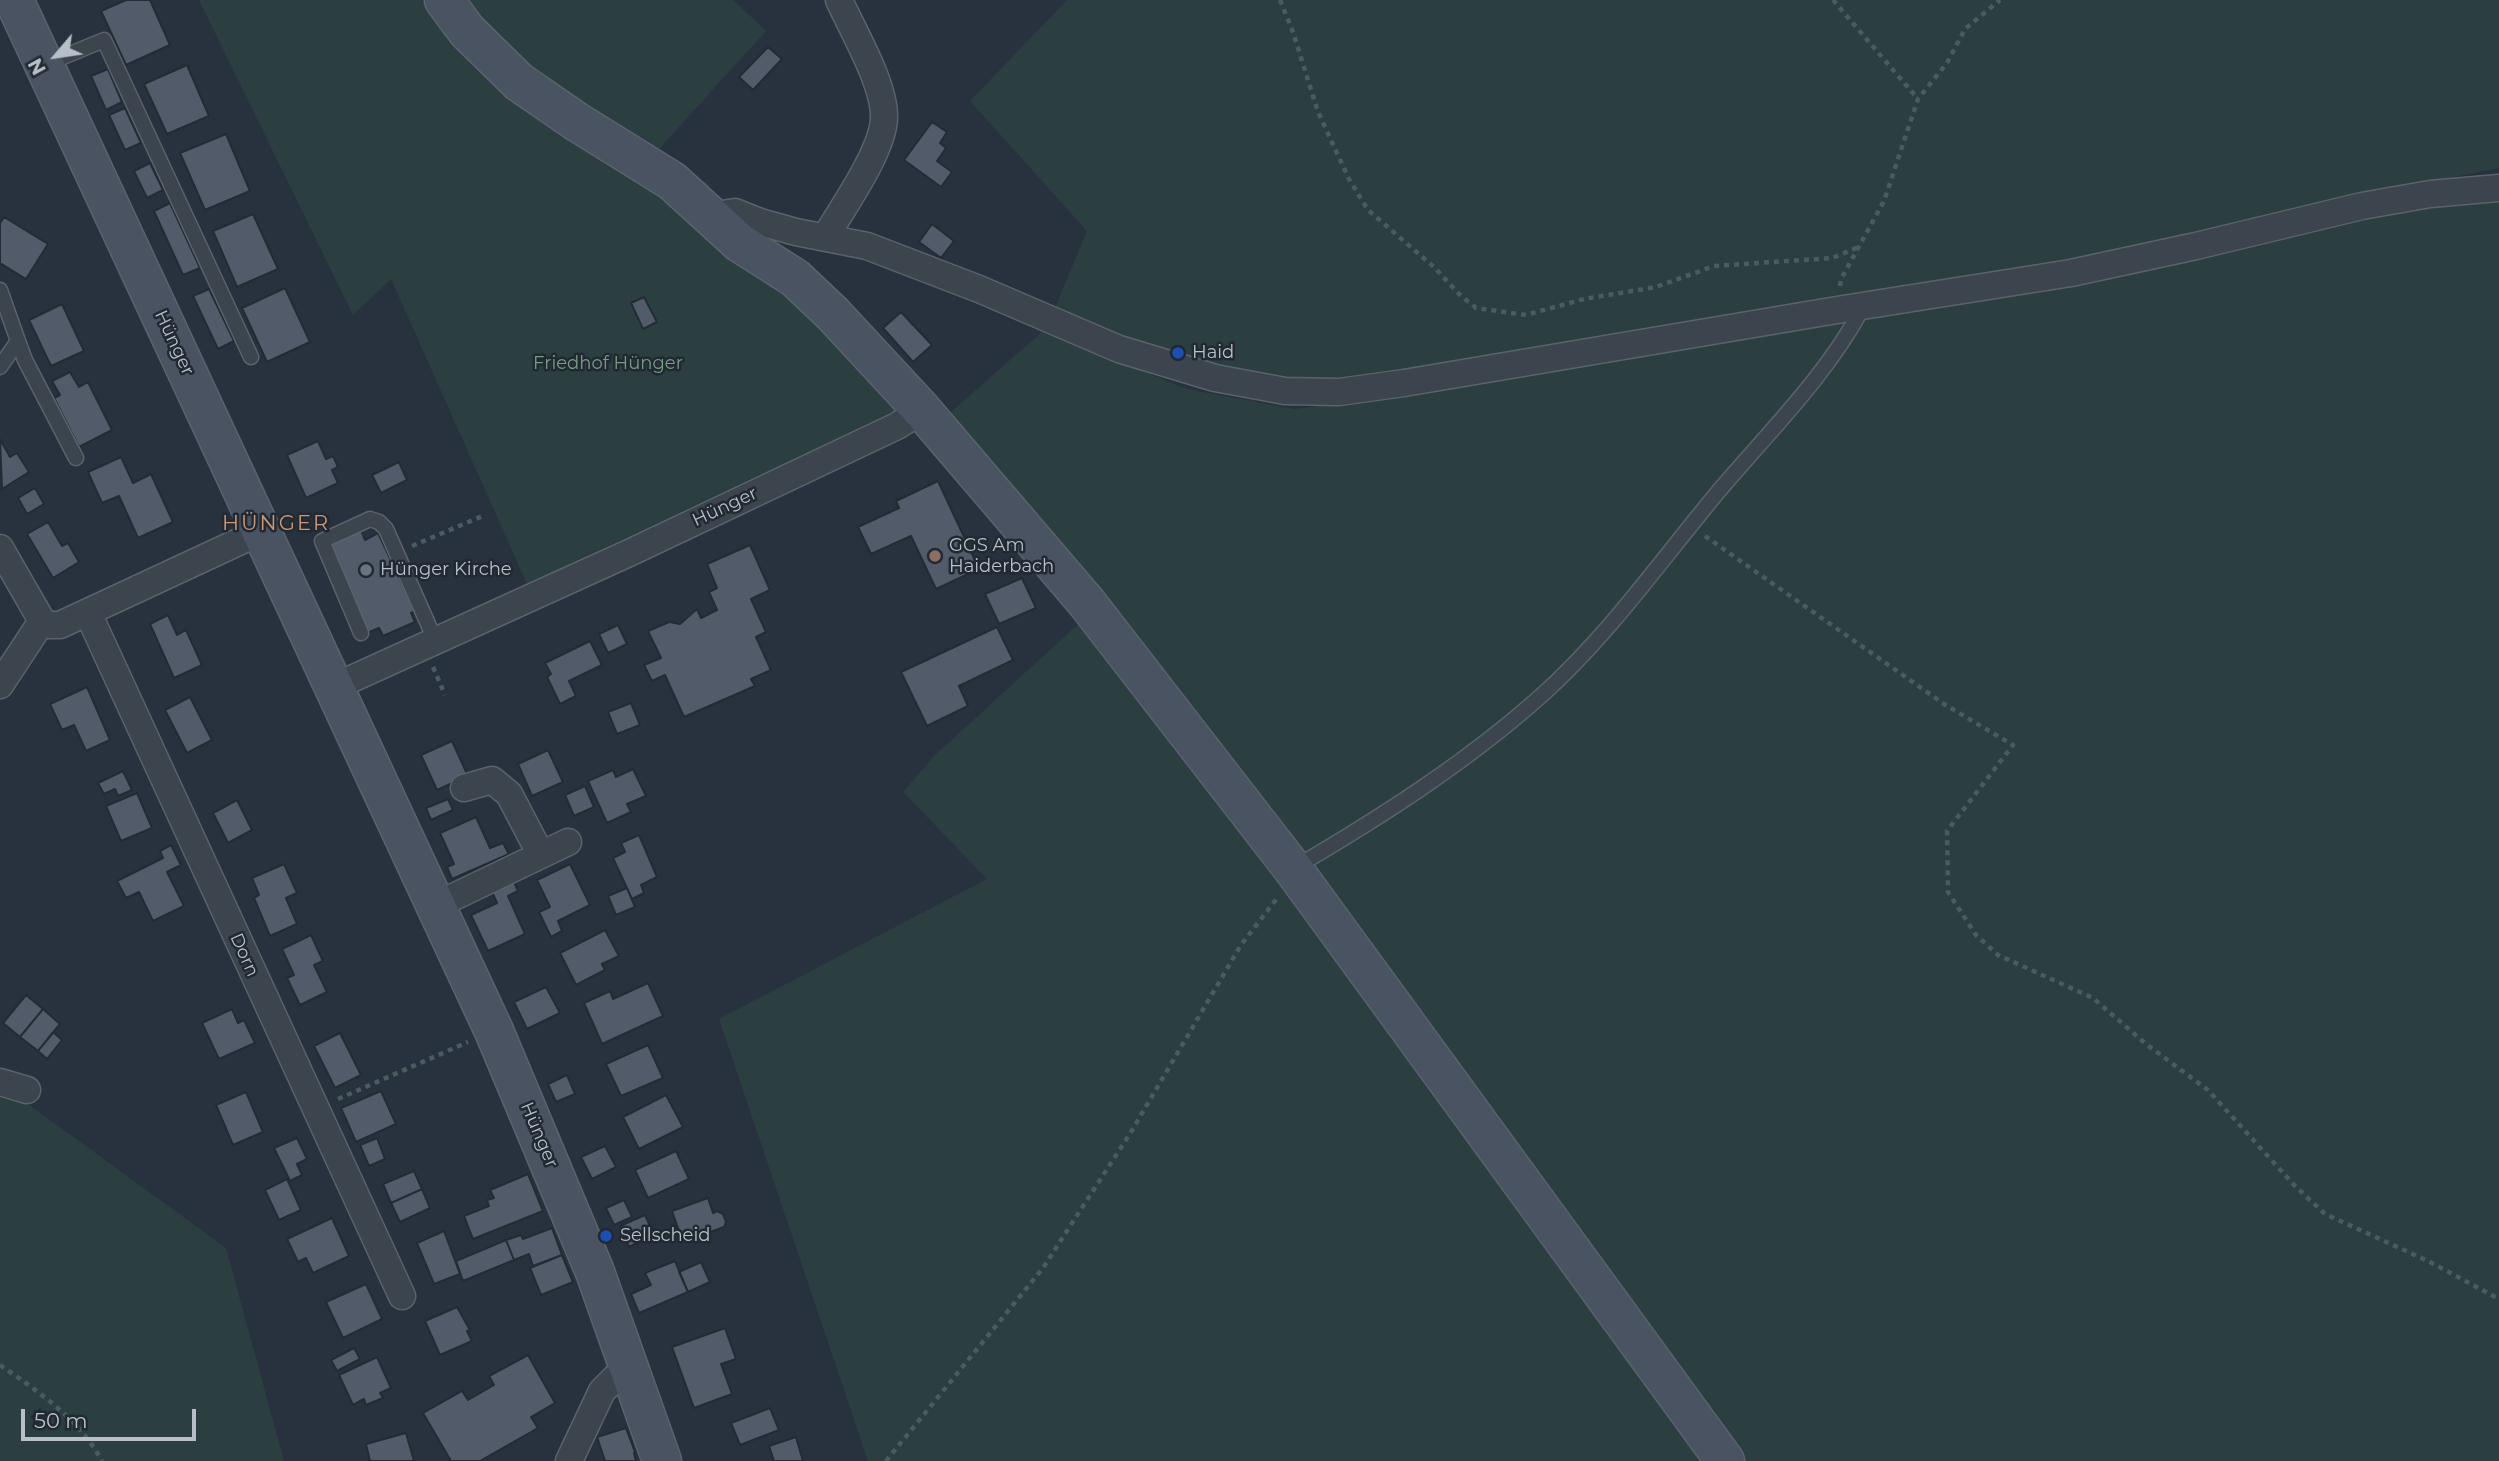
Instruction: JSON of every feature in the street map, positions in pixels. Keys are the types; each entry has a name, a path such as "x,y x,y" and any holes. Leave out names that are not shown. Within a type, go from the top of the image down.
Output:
{"street":[{"name":"Hünger","path":"14,0 494,1031 595,1272 662,1461"},
{"path":"444,0 467,31 519,82 672,181 740,243 795,278 833,314 922,410 1087,603 1293,869 1725,1461"},
{"path":"826,236 876,148 884,117 876,83 839,0"},
{"path":"710,216 734,212 796,232 867,246 979,289 1119,349 1215,378 1285,391 1339,391 1404,383 2071,273 2362,206 2430,194 2499,188"},
{"name":"Hünger","path":"334,687 430,645 897,426 922,410"},
{"path":"0,548 42,621 49,625 60,625 262,531"},
{"name":"Dorn","path":"88,613 402,1296"},
{"path":"0,685 42,621"},
{"path":"464,788 492,780 509,794 541,855"},
{"path":"437,905 568,842"},
{"path":"0,1082 27,1090"},
{"path":"569,1461 602,1391 615,1378 631,1369"}],"lane":[{"path":"44,65 104,40 251,357"},
{"path":"0,290 25,360 76,458"},
{"path":"1293,869 1405,800 1542,694 1625,607 1845,340 1850,308"},
{"path":"0,367 18,341"},
{"path":"361,633 322,541 370,519 386,529 430,645"}],"path":[{"path":"1280,0 1318,112 1361,199 1368,209 1476,308 1526,315 1584,299 1656,287 1714,265 1832,258 1861,246"},
{"path":"1833,0 1918,99"},
{"path":"1850,308 1841,279 1884,201 1918,99 1947,63 1965,29 2000,0"},
{"path":"397,553 485,515"},
{"path":"1690,526 1944,704 2012,745 1947,831 1948,892 1976,935 1998,955 2093,998 2146,1044 2208,1090 2294,1185 2325,1214 2428,1261 2499,1298"},
{"path":"430,645 445,695"},
{"path":"886,1461 1044,1268 1131,1132 1241,945 1288,886 1293,869"},
{"path":"336,1100 494,1031"},
{"path":"0,1365 68,1416 95,1448 102,1461"}],"green space":[{"name":"Friedhof Hünger","path":"199,0 733,0 766,31 658,150 714,188 698,181 651,180 783,287 898,406 893,415 527,584 391,279 353,315"},
{"path":"1067,0 2499,0 2499,168 2353,197 2071,261 1829,297 1535,352 1337,380 1285,378 1179,359 1052,315 1087,231 970,101"},
{"path":"2499,198 2499,1461 1736,1461 943,419 1043,331 1187,389 1294,409 1430,392 2075,283 2430,204"},
{"path":"1085,618 1705,1454 1696,1461 868,1461 719,1019 987,879 903,792 933,757"},
{"path":"0,1096 28,1104 226,1248 284,1461 0,1461"}],"building":[{"path":"126,0 150,0 170,45 126,65 101,11"},
{"path":"768,47 782,59 753,90 739,77"},
{"path":"187,65 209,116 167,134 144,84"},
{"path":"108,69 122,102 106,110 91,76"},
{"path":"125,108 141,143 125,150 109,115"},
{"path":"932,122 947,132 940,143 946,148 937,161 952,172 941,187 904,160"},
{"path":"226,134 250,191 205,210 180,153"},
{"path":"150,163 163,190 147,198 134,171"},
{"path":"170,203 200,268 183,275 154,211"},
{"path":"253,214 278,269 237,287 213,231"},
{"path":"4,217 48,244 26,279 0,263 0,223"},
{"path":"932,224 954,241 941,258 919,242"},
{"path":"285,288 310,342 267,362 242,308"},
{"path":"209,289 234,341 218,349 193,296"},
{"path":"644,297 657,322 643,329 631,303"},
{"path":"62,304 84,351 51,366 29,320"},
{"path":"901,312 932,345 913,362 883,328"},
{"path":"70,372 79,387 88,382 112,430 79,447 54,398 60,395 52,381"},
{"path":"0,439 10,457 17,453 29,472 2,489"},
{"path":"318,441 326,459 333,456 338,467 332,470 338,483 306,498 287,455"},
{"path":"121,457 133,483 151,474 173,522 138,538 119,496 102,503 88,472"},
{"path":"399,462 407,480 381,493 372,475"},
{"path":"938,481 979,569 936,589 911,536 871,554 858,527 899,508 896,501"},
{"path":"35,488 44,504 27,514 18,498"},
{"path":"48,522 62,546 68,543 79,562 53,578 27,534"},
{"name":"Hünger Kirche","path":"361,530 365,540 378,533 415,611 411,613 415,622 383,636 379,628 367,633 326,545"},
{"path":"750,545 770,590 751,599 766,632 756,637 771,670 751,679 755,686 684,717 665,675 652,681 644,665 661,658 648,631 669,622 680,624 697,609 701,618 717,610 709,592 717,588 707,564"},
{"path":"1022,578 1036,608 999,624 985,594"},
{"path":"168,615 177,635 186,630 202,665 174,678 150,624"},
{"path":"618,625 627,644 608,653 599,634"},
{"path":"997,627 1013,660 959,686 968,706 927,726 901,672"},
{"path":"590,641 602,665 569,681 576,696 560,704 547,677 551,674 545,663"},
{"path":"87,687 110,740 86,751 74,725 62,730 50,704"},
{"path":"190,697 212,740 187,753 165,710"},
{"path":"631,703 640,725 617,734 608,712"},
{"path":"452,741 468,776 437,790 421,755"},
{"path":"548,750 563,782 532,796 518,764"},
{"path":"633,769 646,796 627,804 631,812 607,823 588,781 613,770 616,777"},
{"path":"123,771 132,790 118,796 115,789 104,794 98,783"},
{"path":"585,786 594,807 574,816 565,795"},
{"path":"137,793 152,828 121,841 106,806"},
{"path":"448,799 453,810 431,820 426,808"},
{"path":"237,800 252,830 228,843 213,813"},
{"path":"476,817 490,848 503,843 509,854 452,879 447,867 454,864 440,833"},
{"path":"639,835 657,877 641,885 644,893 632,899 613,858 625,852 621,843"},
{"path":"171,845 181,865 167,872 184,906 153,921 139,892 126,898 117,881 163,858 160,851"},
{"path":"284,864 297,893 286,898 297,924 270,936 254,898 259,895 252,878"},
{"path":"570,864 590,905 558,921 562,931 551,937 539,912 550,907 537,880"},
{"path":"514,882 518,891 508,896 525,934 488,951 471,915 497,903 492,892"},
{"path":"627,888 635,907 616,915 608,896"},
{"path":"605,930 619,956 602,964 605,970 576,985 560,953"},
{"path":"311,935 323,961 314,965 327,992 300,1005 287,978 294,975 282,949"},
{"path":"648,983 663,1016 602,1044 584,1003 610,991 613,999"},
{"path":"546,987 560,1013 527,1029 514,1002"},
{"path":"26,995 43,1009 20,1037 3,1023"},
{"path":"43,1009 60,1024 38,1051 20,1037"},
{"path":"232,1009 238,1023 244,1020 255,1043 219,1059 202,1023"},
{"path":"53,1032 62,1040 47,1059 38,1051"},
{"path":"340,1033 361,1075 335,1088 314,1046"},
{"path":"648,1045 663,1078 621,1096 606,1064"},
{"path":"567,1075 575,1094 556,1102 548,1084"},
{"path":"381,1091 396,1124 356,1142 341,1108"},
{"path":"246,1092 263,1132 233,1145 216,1105"},
{"path":"666,1095 683,1127 639,1149 623,1117"},
{"path":"297,1138 307,1159 297,1164 302,1175 290,1181 274,1148"},
{"path":"377,1138 385,1159 369,1166 360,1145"},
{"path":"605,1146 616,1167 592,1179 581,1157"},
{"path":"676,1151 689,1179 648,1198 635,1170"},
{"path":"414,1171 422,1189 391,1203 383,1184"},
{"path":"528,1174 543,1211 473,1239 464,1216 489,1206 487,1200 494,1198 490,1190"},
{"path":"287,1179 301,1210 279,1220 265,1190"},
{"path":"422,1189 430,1208 400,1222 391,1203"},
{"path":"708,1198 713,1213 717,1211 723,1214 726,1222 724,1227 683,1242 672,1211"},
{"path":"624,1200 632,1217 614,1225 606,1208"},
{"path":"645,1215 654,1235 629,1247 620,1226"},
{"path":"332,1218 349,1256 313,1273 306,1258 298,1262 287,1239"},
{"path":"552,1228 562,1255 533,1266 529,1254 514,1260 506,1240 521,1235 523,1239"},
{"path":"444,1231 460,1274 434,1284 417,1243"},
{"path":"506,1240 514,1260 463,1281 456,1261"},
{"path":"562,1255 573,1282 541,1295 530,1268"},
{"path":"675,1261 688,1292 639,1313 631,1294 651,1285 645,1273"},
{"path":"701,1262 710,1282 688,1292 679,1272"},
{"path":"366,1284 382,1319 343,1338 326,1302"},
{"path":"457,1307 470,1330 467,1331 472,1341 440,1355 425,1321"},
{"path":"725,1328 736,1359 721,1364 732,1394 694,1408 672,1347"},
{"path":"354,1348 360,1359 337,1371 331,1360"},
{"path":"528,1355 555,1403 531,1417 538,1428 480,1461 451,1461 423,1413 462,1391 468,1400 494,1385 489,1376"},
{"path":"377,1357 391,1388 380,1393 383,1398 366,1405 364,1399 353,1405 339,1375"},
{"path":"770,1408 779,1430 740,1445 731,1423"},
{"path":"626,1428 636,1461 605,1461 597,1437"},
{"path":"406,1433 414,1461 370,1461 366,1444"},
{"path":"796,1437 803,1461 774,1461 769,1446"}],"place":[{"name":"Haid","path":"1178,353"},
{"name":"GGS Am Haiderbach","path":"935,556"},
{"name":"Hünger Kirche","path":"366,570"},
{"name":"Sellscheid","path":"606,1236"}],"district":[{"name":"HÜNGER","path":"276,524"}]}
